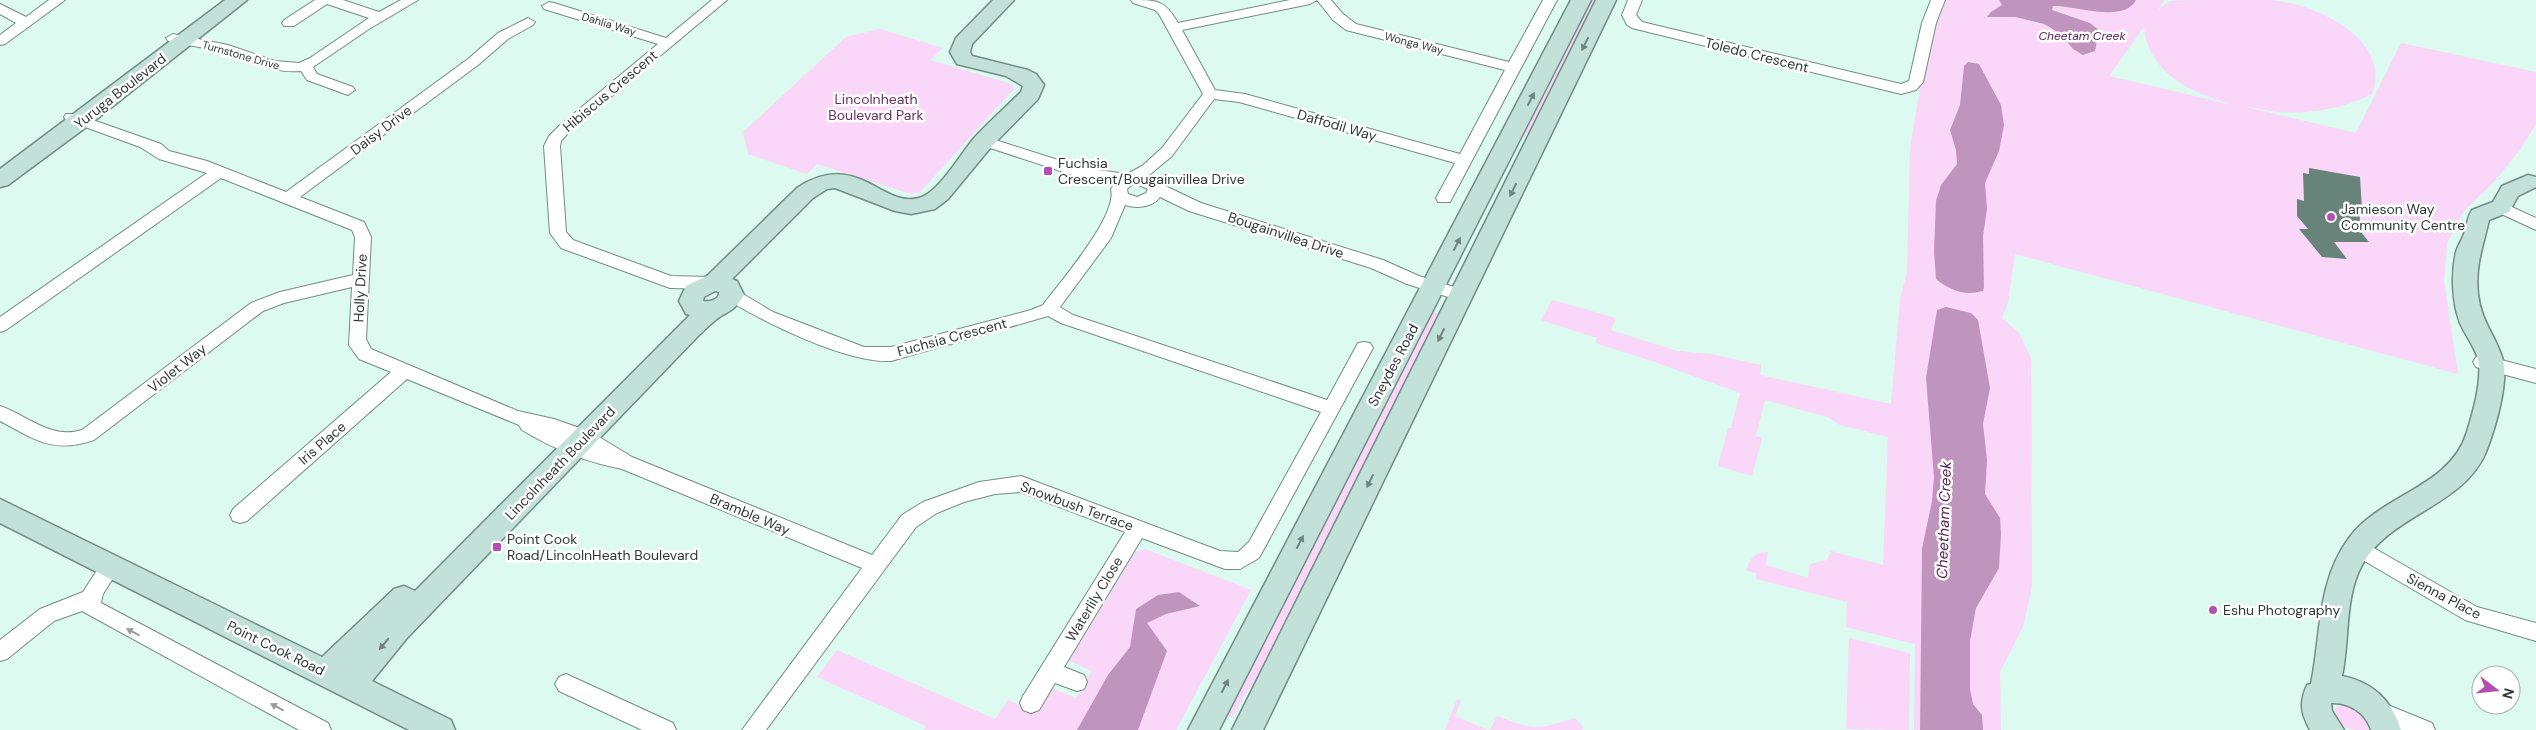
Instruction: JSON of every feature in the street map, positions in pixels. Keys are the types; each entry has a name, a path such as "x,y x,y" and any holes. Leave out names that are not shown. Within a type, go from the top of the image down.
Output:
{"street":[{"path":"0,41 58,0"},
{"name":"Yuruga Boulevard","path":"179,39 222,0"},
{"name":"Yuruga Boulevard","path":"0,180 179,39 237,0"},
{"path":"289,22 324,0"},
{"path":"329,0 381,17"},
{"path":"348,90 312,77 306,66 381,17 411,0"},
{"name":"Hibiscus Crescent","path":"712,297 576,248 561,239 558,234 552,146 554,139 565,128 720,0"},
{"name":"Lincolnheath Boulevard","path":"339,678 397,629 572,439 690,329 712,297 745,267 820,189 865,191 901,208 914,208 929,203 941,195 983,141 1031,94 1034,85 1023,74 974,65 964,60 960,52 963,42 1004,0"},
{"path":"1138,0 1160,7 1174,28 1210,94 1167,152 1156,175 1153,196 1142,202 1105,234 1049,308 1067,318 1331,408"},
{"path":"1174,28 1310,0"},
{"name":"Wonga Way","path":"1324,0 1338,17 1351,27 1514,68"},
{"path":"1444,198 1550,0"},
{"name":"Sneydes Road","path":"1203,730 1437,282 1581,0"},
{"name":"Sneydes Road","path":"1247,730 1606,0"},
{"name":"Toledo Crescent","path":"1635,0 1629,14 1632,22 1637,25 1893,88 1906,89 1916,82 1935,1"},
{"name":"Dahlia Way","path":"553,3 669,43"},
{"name":"Daisy Drive","path":"290,198 473,62 504,43 553,3"},
{"path":"0,8 16,19 28,21"},
{"name":"Turnstone Drive","path":"179,39 223,48 272,65 292,68 306,66"},
{"name":"Daffodil Way","path":"1210,94 1240,98 1464,160"},
{"name":"Yuruga Boulevard","path":"0,168 76,119"},
{"name":"Holly Drive","path":"76,119 146,144 164,156 202,165 353,223 360,228 362,237 358,346 365,354 572,439"},
{"path":"983,141 1082,173 1129,202 1142,202"},
{"path":"1105,234 1120,195 1121,185 1167,152"},
{"path":"0,326 219,172"},
{"path":"1082,173 1146,179 1155,186"},
{"path":"2532,177 2526,188 2507,210 2476,233 2466,263 2466,288 2471,318 2468,336 2485,363 2536,376"},
{"name":"Bougainvillea Drive","path":"1155,186 1194,207 1377,264 1413,280 1437,282 1464,290"},
{"name":"Bougainvillea Drive","path":"1142,202 1194,207"},
{"path":"2507,210 2536,225"},
{"name":"Violet Way","path":"0,413 56,439 67,442 79,440 98,430 257,306 280,298 360,279"},
{"name":"Hibiscus Crescent","path":"670,282 712,297"},
{"name":"Fuchsia Crescent","path":"712,297 874,355 901,351 1036,315 1049,308"},
{"name":"Snowbush Terrace","path":"753,730 909,521 922,510 1010,484 1034,488 1226,561 1245,559 1256,548 1364,348"},
{"path":"2324,691 2333,642 2334,620 2340,585 2346,568 2358,547 2370,533 2387,519 2430,496 2458,473 2476,447 2484,408 2476,375 2485,363"},
{"name":"Iris Place","path":"240,515 404,371"},
{"name":"Bramble Way","path":"572,439 600,458 625,462 875,566"},
{"name":"Point Cook Road","path":"0,510 110,567 339,678 440,730"},
{"name":"Waterlily Close","path":"1030,703 1138,528"},
{"name":"Sienna Place","path":"2358,547 2472,614 2536,632"},
{"path":"110,567 91,598 90,607 96,612 320,730"},
{"path":"0,652 47,615 91,598"},
{"path":"2333,642 2342,668 2375,712"},
{"path":"1051,671 1077,682"},
{"path":"566,684 665,730"},
{"path":"2329,730 2320,719 2316,710 2316,702 2318,695 2324,691 2340,689 2375,712 2424,730"}],"green space":[{"path":"1588,0 1599,0 1539,118 1524,137 1520,135"},
{"path":"1944,0 2164,0 2158,10 2171,1 2270,0 2288,3 2307,8 2327,17 2361,41 2371,57 2376,74 2372,94 2338,107 2314,111 2277,112 2246,107 2356,133 2401,43 2536,72 2536,124 2520,150 2493,183 2463,212 2447,243 2444,280 2458,374 2015,254 2008,302 2002,318 2019,333 2031,358 2032,587 2023,627 2000,672 2001,730 1914,730 1915,644 1846,627 1847,602 1756,579 1756,573 1746,571 1754,557 1764,552 1768,552 1766,565 1808,578 1810,564 1827,560 1831,551 1883,565 1888,437 1840,425 1828,417 1765,400 1756,436 1762,438 1752,476 1718,466 1740,393 1652,361 1595,343 1597,338 1541,320 1552,300 1616,318 1611,330 1677,351 1711,354 1761,365 1760,375 1891,404 1900,299 1907,272 1910,150 1920,87 1935,23","holes":["2144,27 2146,39 2156,60 2172,77 2192,90 2229,104 2109,76"]},
{"name":"Lincolnheath Boulevard Park","path":"880,29 943,48 930,60 1012,84 1014,89 920,192 911,194 817,164 807,174 748,154 743,132 846,37"},
{"path":"1431,311 1443,315 1267,666 1246,693 1232,718 1226,715"},
{"path":"1145,549 1251,590 1176,730 924,730 926,726 817,677 837,650 995,719 1008,700 1038,713 1052,688 1076,698 1092,671 1069,661 1135,552"},
{"path":"1849,638 1910,653 1909,730 1846,729"},
{"path":"1457,699 1461,701 1455,716 1488,730 1445,730"},
{"path":"2345,705 2354,708 2365,717 2368,730 2347,728 2340,723 2333,713 2337,706"},
{"path":"1497,716 1519,724 1536,727 1552,725 1575,718 1583,727 1582,730 1490,730"}],"water":[{"name":"Cheetam Creek","path":"1999,0 2136,0 2130,7 2121,11 2110,12 2053,6 2052,10 2090,23 2099,30 2095,51 2083,55 2073,49 2061,34 2044,24 2015,17 1987,17 2002,5"},
{"path":"1968,62 1979,64 2001,105 2004,125 1999,151 1985,183 1987,209 1983,236 1984,287 1983,291 1964,293 1947,287 1936,279 1934,251 1936,201 1941,185 1957,164 1956,150 1950,130 1960,105 1964,66"},
{"name":"Cheetham Creek","path":"1946,307 1971,313 1978,320 1990,388 1983,424 1987,460 1985,494 2000,518 1999,568 1976,608 1970,641 1970,689 1973,704 1982,715 1983,730 1920,730 1922,549 1932,501 1934,477 1926,378 1937,310"},
{"path":"1179,592 1200,606 1166,614 1147,623 1167,651 1138,730 1077,730 1108,675 1130,647 1136,609 1158,595"}],"building":[{"name":"Jamieson Way Community Centre","path":"2309,168 2360,177 2362,210 2359,209 2361,232 2369,242 2334,242 2347,259 2322,257 2299,229 2308,229 2297,216 2297,199 2304,201 2303,173 2309,174"}],"place":[{"name":"Fuchsia Crescent/Bougainvillea Drive","path":"1048,171"},
{"name":"Jamieson Way Community Centre","path":"2331,217"},
{"name":"Point Cook Road/LincolnHeath Boulevard","path":"497,547"},
{"name":"Eshu Photography","path":"2213,610"}]}
